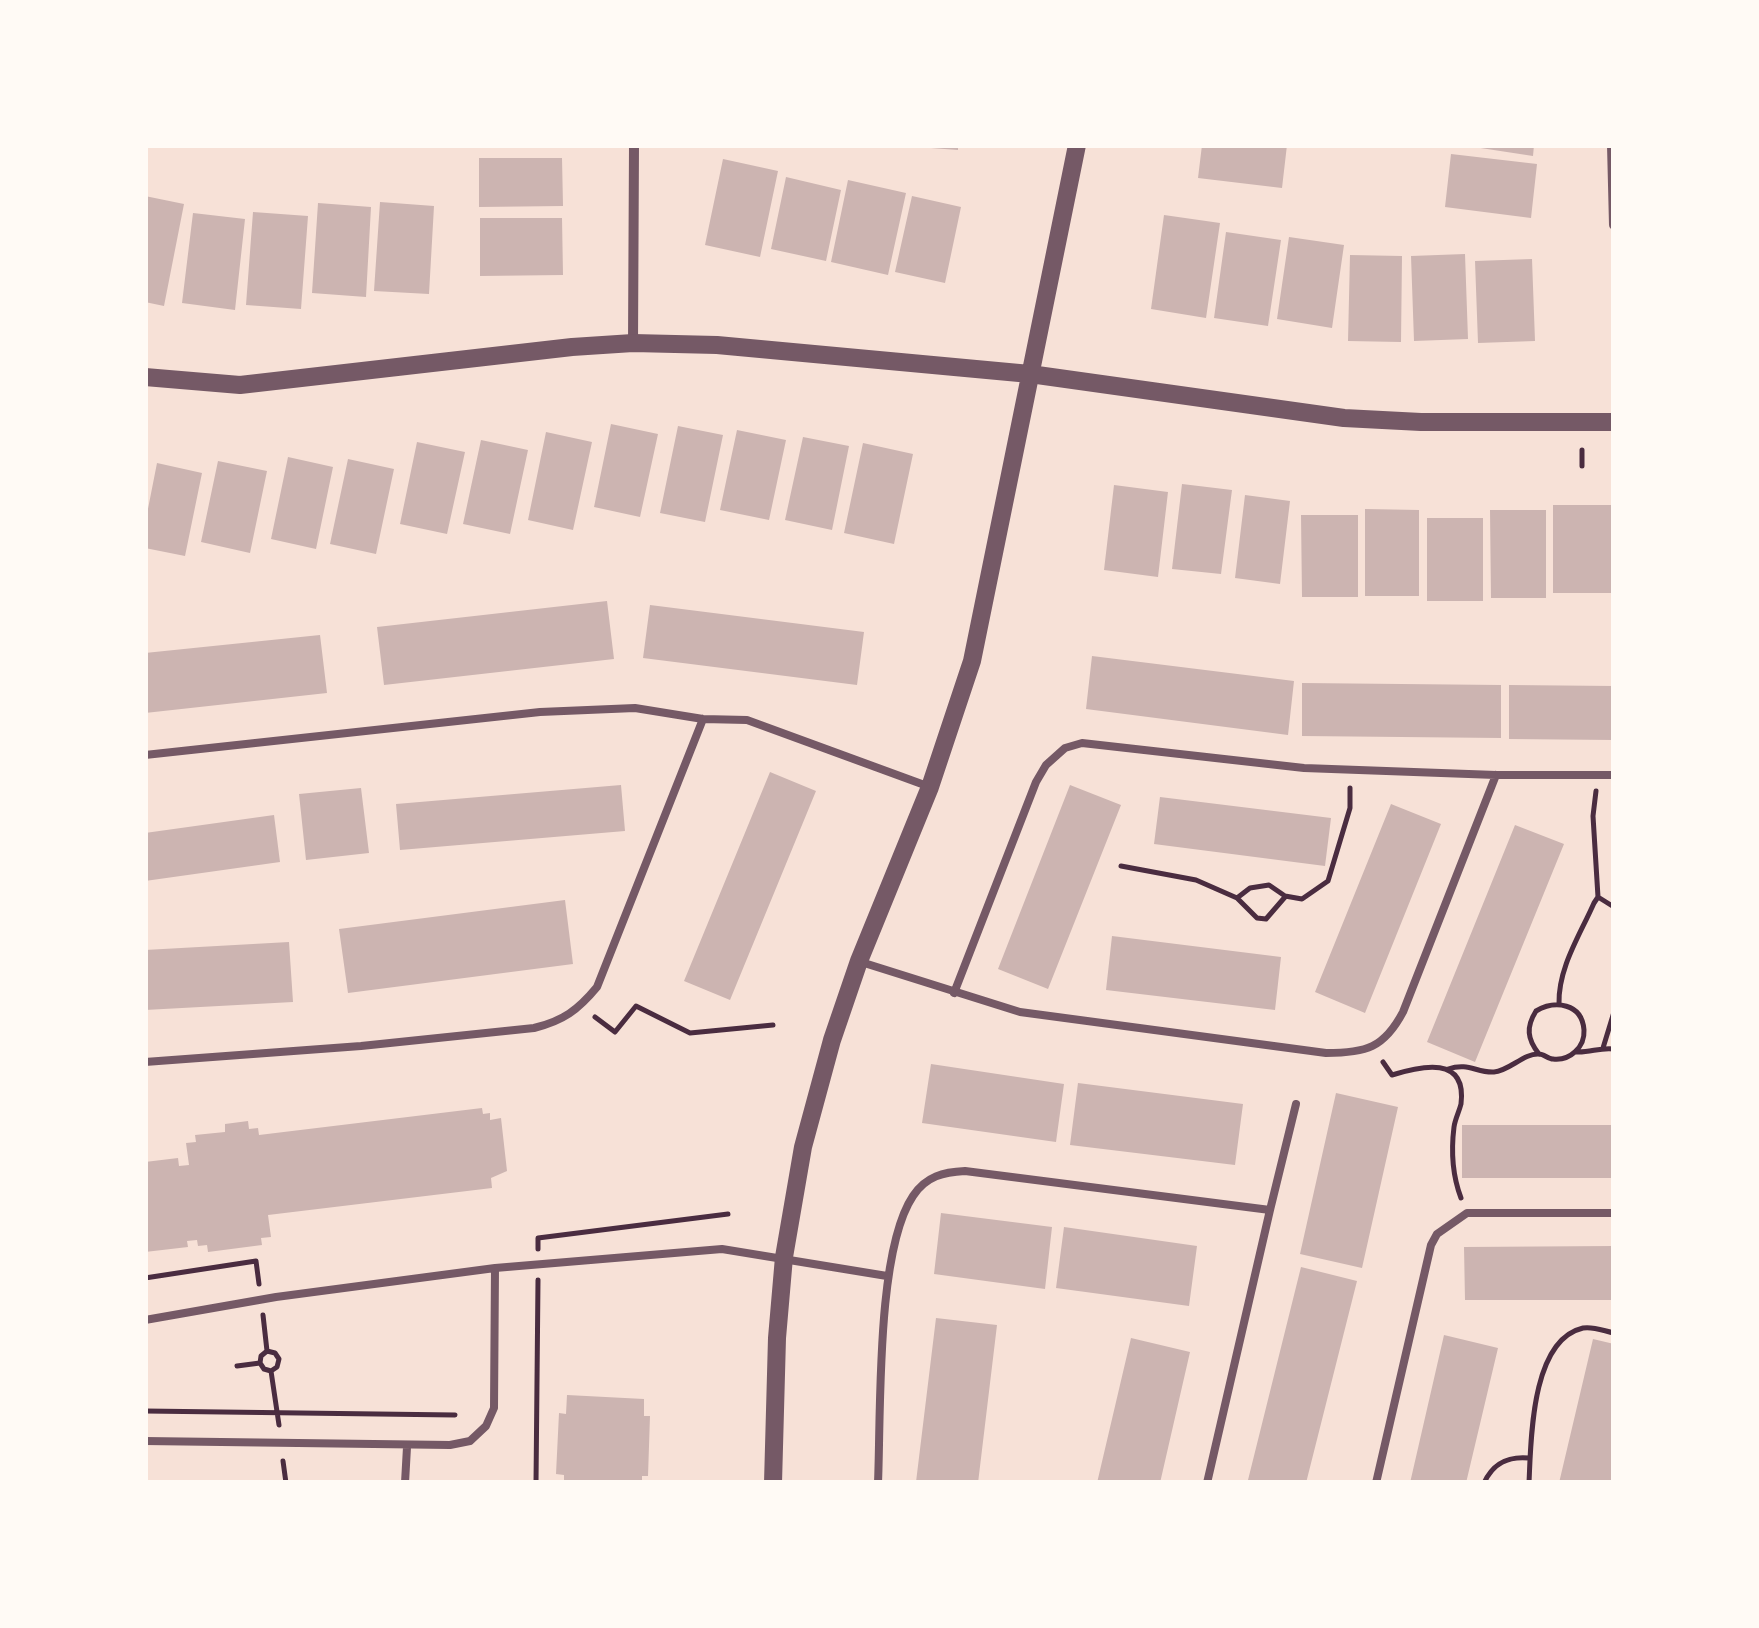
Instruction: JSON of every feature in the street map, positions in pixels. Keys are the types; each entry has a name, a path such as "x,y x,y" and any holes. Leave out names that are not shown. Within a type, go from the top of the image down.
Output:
{"street":[{"path":"633,343 634,145"},
{"path":"773,1483 777,1338 784,1258 803,1148 858,961 930,787 976,644 1078,145"},
{"path":"1612,145 1614,225"},
{"path":"145,377 240,385 572,347 633,343 717,345 1030,374 1344,418 1614,422"}],"lane":[{"path":"145,755 540,712 635,708 703,719 747,720 930,787"},
{"path":"145,1062 361,1046 554,1023 581,1006 597,988 703,719"},
{"path":"954,993 1036,782 1046,765 1064,748 1104,743 1222,761 1349,770 1614,775"},
{"path":"858,961 1020,1012 1326,1052 1349,1053 1373,1047 1385,1040 1403,1012 1496,775"},
{"path":"1207,1483 1296,1104"},
{"path":"878,1483 888,1276 906,1208 927,1181 942,1172 966,1171 1270,1210"},
{"path":"1376,1483 1437,1234 1467,1213 1614,1213"},
{"path":"145,1320 261,1299 495,1268 722,1249 888,1276"},
{"path":"145,1441 407,1447 470,1442 486,1426 494,1408 495,1268"},
{"path":"406,1483 407,1447"}],"path":[{"path":"1582,450 1582,466"},
{"path":"1236,898 1250,888 1269,885 1286,896 1302,898 1328,881 1350,808 1349,770"},
{"path":"1559,1004 1558,988 1567,963 1598,898 1594,816 1597,775"},
{"path":"1121,866 1196,880 1236,898 1257,918 1266,919 1286,896"},
{"path":"1598,898 1614,907"},
{"path":"1539,1054 1528,1033 1530,1021 1536,1012 1559,1004 1580,1016 1584,1028 1576,1052"},
{"path":"581,1006 615,1032 636,1006 690,1033 773,1026"},
{"path":"1603,1048 1614,1012"},
{"path":"1373,1047 1392,1075 1433,1065 1448,1069 1460,1065 1494,1072 1539,1054 1558,1060 1576,1052 1592,1054 1603,1048 1614,1049"},
{"path":"1448,1069 1461,1092 1454,1126 1454,1180 1467,1213"},
{"path":"536,1483 538,1238 728,1214"},
{"path":"145,1278 256,1261 268,1351"},
{"path":"1529,1483 1535,1414 1549,1352 1587,1326 1614,1333"},
{"path":"268,1351 261,1356 260,1363 271,1371"},
{"path":"268,1351 279,1360 271,1371"},
{"path":"238,1366 260,1363"},
{"path":"271,1371 281,1443"},
{"path":"145,1411 455,1414"},
{"path":"1484,1483 1495,1465 1510,1458 1530,1458"}],"building":[{"path":"958,145 958,150 931,148"},
{"path":"1202,145 1287,145 1282,188 1198,178"},
{"path":"1461,145 1534,145 1533,156"},
{"path":"1451,154 1537,164 1531,218 1445,207"},
{"path":"479,158 562,158 563,206 479,207"},
{"path":"723,159 778,171 760,257 705,245"},
{"path":"786,177 841,190 826,261 771,249"},
{"path":"848,180 906,193 888,275 831,262"},
{"path":"145,196 184,204 164,306 145,302"},
{"path":"912,196 961,207 945,283 895,272"},
{"path":"380,202 434,206 429,294 374,291"},
{"path":"318,203 371,207 366,297 312,293"},
{"path":"253,212 308,216 301,309 246,305"},
{"path":"193,213 245,219 235,310 182,303"},
{"path":"1164,215 1220,223 1206,318 1151,309"},
{"path":"480,218 562,218 563,275 480,276"},
{"path":"1226,232 1281,240 1268,326 1214,318"},
{"path":"1289,237 1344,245 1332,328 1277,319"},
{"path":"1465,254 1468,339 1414,341 1411,256"},
{"path":"1350,255 1402,256 1401,342 1348,341"},
{"path":"1532,259 1535,341 1478,343 1475,261"},
{"path":"611,424 658,434 640,517 594,507"},
{"path":"678,426 723,435 705,522 660,513"},
{"path":"737,430 786,440 769,520 720,510"},
{"path":"546,432 592,442 573,530 528,520"},
{"path":"803,437 849,446 832,530 785,520"},
{"path":"481,440 528,450 510,534 463,524"},
{"path":"417,442 465,452 447,534 400,524"},
{"path":"863,443 913,454 894,544 844,533"},
{"path":"288,457 333,467 316,549 271,539"},
{"path":"348,459 394,469 376,554 330,544"},
{"path":"218,461 267,471 250,553 201,542"},
{"path":"157,463 202,473 185,556 145,548 145,524"},
{"path":"1182,484 1232,490 1221,574 1172,569"},
{"path":"1114,485 1168,492 1158,577 1104,570"},
{"path":"1245,495 1290,501 1280,584 1235,578"},
{"path":"1553,505 1611,505 1612,593 1553,593"},
{"path":"1365,509 1419,510 1419,596 1365,596"},
{"path":"1490,510 1546,510 1546,598 1491,598"},
{"path":"1301,515 1358,515 1358,597 1302,597"},
{"path":"1427,518 1483,518 1483,601 1427,601"},
{"path":"607,601 614,659 384,685 377,627"},
{"path":"650,605 864,632 857,685 643,658"},
{"path":"320,635 327,693 145,713 145,653"},
{"path":"1092,656 1294,681 1288,735 1086,709"},
{"path":"1302,683 1501,685 1501,738 1302,736"},
{"path":"1509,685 1614,686 1614,740 1509,739"},
{"path":"770,772 816,791 730,1000 684,981"},
{"path":"621,785 625,831 400,850 396,804"},
{"path":"1070,785 1121,805 1048,989 998,969"},
{"path":"361,788 369,853 306,860 299,794"},
{"path":"1160,797 1331,818 1325,866 1154,844"},
{"path":"1391,804 1441,824 1365,1013 1315,992"},
{"path":"274,815 280,862 145,881 145,833"},
{"path":"1515,825 1564,844 1475,1062 1427,1042"},
{"path":"565,900 573,964 348,993 339,929"},
{"path":"1112,936 1281,957 1275,1010 1106,990"},
{"path":"289,942 293,1002 145,1010 145,950"},
{"path":"931,1064 1064,1084 1056,1142 922,1123"},
{"path":"1078,1083 1243,1104 1235,1165 1070,1145"},
{"path":"1336,1093 1398,1107 1362,1268 1300,1254"},
{"path":"482,1108 483,1114 490,1113 490,1120 501,1118 507,1171 491,1178 492,1188 268,1215 271,1237 261,1238 262,1245 208,1252 207,1245 198,1246 197,1240 187,1241 188,1247 145,1252 145,1162 178,1158 179,1166 189,1165 186,1143 196,1142 195,1135 225,1132 225,1124 248,1121 249,1129 258,1128 259,1135"},
{"path":"1462,1125 1614,1125 1614,1178 1462,1178"},
{"path":"941,1213 1052,1227 1045,1289 934,1274"},
{"path":"1064,1227 1197,1246 1189,1306 1056,1288"},
{"path":"1614,1246 1614,1300 1465,1300 1464,1247"},
{"path":"1301,1267 1357,1281 1306,1483 1261,1483 1248,1480"},
{"path":"936,1318 997,1325 978,1483 916,1482"},
{"path":"1444,1335 1498,1348 1466,1483 1410,1483"},
{"path":"1131,1338 1190,1352 1160,1483 1097,1483"},
{"path":"1593,1339 1614,1344 1614,1483 1559,1483"},
{"path":"567,1395 644,1399 644,1416 650,1416 648,1476 642,1476 642,1483 564,1483 564,1475 556,1474 559,1413 566,1414"}]}
